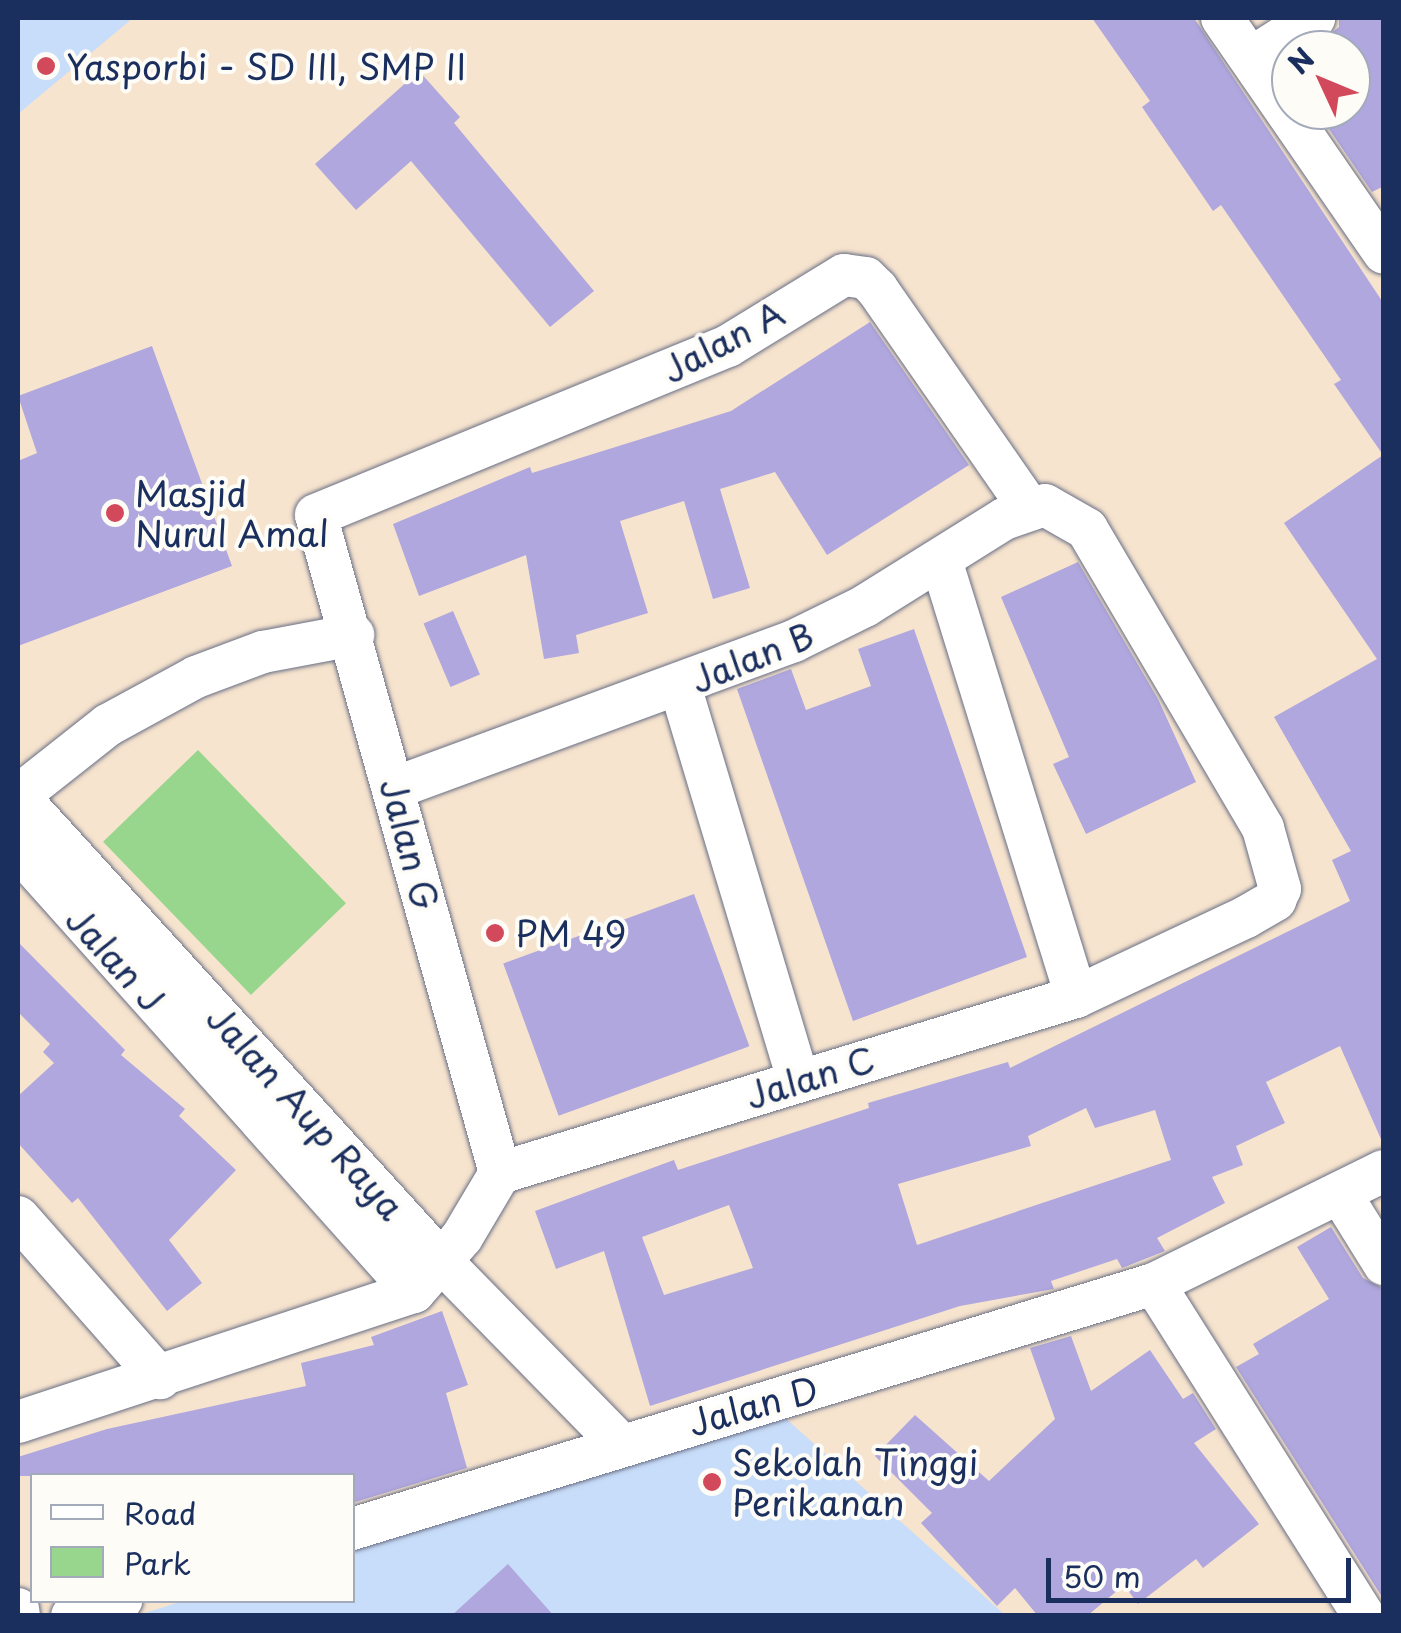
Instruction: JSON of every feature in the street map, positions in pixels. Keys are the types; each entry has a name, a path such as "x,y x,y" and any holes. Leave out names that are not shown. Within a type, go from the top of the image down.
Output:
{"street":[{"path":"1222,18 1384,253"},
{"path":"1251,58 1314,18"},
{"name":"Jalan A","path":"316,515 728,346 844,275 866,278 877,288 1029,508"},
{"name":"Jalan C","path":"500,1173 1076,996 1246,917 1278,895 1268,840 1086,529 1067,512 1029,508"},
{"name":"Jalan B","path":"395,788 680,686 828,626 1029,508"},
{"name":"Jalan G","path":"316,515 500,1173"},
{"path":"941,560 1076,996"},
{"path":"20,804 108,726 196,678 263,652 352,636"},
{"path":"680,686 798,1080"},
{"name":"Jalan Aup Raya","path":"20,804 426,1281 580,1397 605,1442"},
{"name":"Jalan J","path":"18,849 426,1281"},
{"name":"Jalan D","path":"355,1529 605,1442 1154,1284 1384,1171"},
{"path":"18,1422 160,1378 426,1281 500,1173"},
{"path":"1340,1193 1384,1264"},
{"path":"18,1217 160,1378"},
{"path":"1154,1284 1364,1616"},
{"path":"72,1616 112,1603"}],"shaded area":[{"name":"Yasporbi - SD III, SMP II","path":"18,18 133,18 18,114"},
{"name":"Sekolah Tinggi Perikanan","path":"782,1415 1005,1615 135,1616 177,1603 355,1603 355,1547"}],"green space":[{"path":"198,750 346,903 251,995 103,842"}],"building":[{"path":"1092,18 1194,18 1384,304 1384,1146 1340,1046 1266,1082 1285,1123 1236,1146 1243,1165 1212,1177 1225,1203 1157,1238 1165,1251 1122,1268 1117,1259 1051,1281 1054,1289 960,1306 650,1406 604,1251 556,1269 535,1211 674,1160 678,1170 869,1108 868,1103 1008,1062 1010,1068 1350,901 1332,860 1351,851 1274,717 1377,659 1284,523 1383,455 1334,384 1341,380 1221,205 1213,211 1142,107 1150,101","holes":["1086,1108 1095,1128 1155,1110 1171,1160 917,1245 898,1184 1031,1146 1028,1136","729,1205 753,1268 664,1295 642,1237"]},
{"path":"1339,18 1384,18 1384,186 1372,192 1330,130 1371,130 1371,30 1335,30"},
{"path":"419,71 460,117 454,123 594,291 550,327 411,161 356,210 315,164"},
{"path":"870,322 969,465 827,555 775,472 720,489 750,588 713,599 684,501 620,521 648,613 576,635 579,653 544,659 526,555 419,596 393,524 530,467 532,473 731,411"},
{"name":"Masjid Nurul Amal","path":"152,346 232,566 18,646 18,461 37,453 18,396"},
{"path":"1078,562 1158,699 1196,782 1086,834 1053,764 1069,757 1001,597"},
{"path":"453,611 480,675 451,687 424,624"},
{"path":"914,629 1027,957 853,1021 737,689 791,669 806,710 871,686 858,649"},
{"path":"694,894 749,1046 559,1116 503,963"},
{"path":"18,942 125,1050 121,1055 185,1109 179,1116 236,1170 169,1240 202,1283 167,1311 78,1198 72,1203 18,1143 18,1096 54,1063 43,1052 50,1044 18,1012"},
{"path":"1331,1227 1363,1278 1384,1289 1384,1600 1236,1367 1259,1354 1253,1344 1329,1299 1297,1247"},
{"path":"442,1311 468,1385 446,1393 467,1468 355,1502 355,1473 18,1476 18,1457 107,1429 306,1386 301,1363 374,1345 371,1337"},
{"path":"1071,1336 1091,1391 1150,1350 1183,1399 1193,1393 1216,1429 1194,1443 1259,1524 1203,1568 1196,1559 1138,1604 1124,1585 1087,1616 1038,1616 1015,1588 997,1606 921,1523 932,1513 875,1456 915,1415 989,1481 1055,1419 1030,1348"},
{"path":"508,1564 554,1616 451,1616"}],"place":[{"name":"Yasporbi - SD III, SMP II","path":"46,66"},
{"name":"Masjid Nurul Amal","path":"115,513"},
{"name":"PM 49","path":"495,933"},
{"name":"Sekolah Tinggi Perikanan","path":"712,1482"}]}
